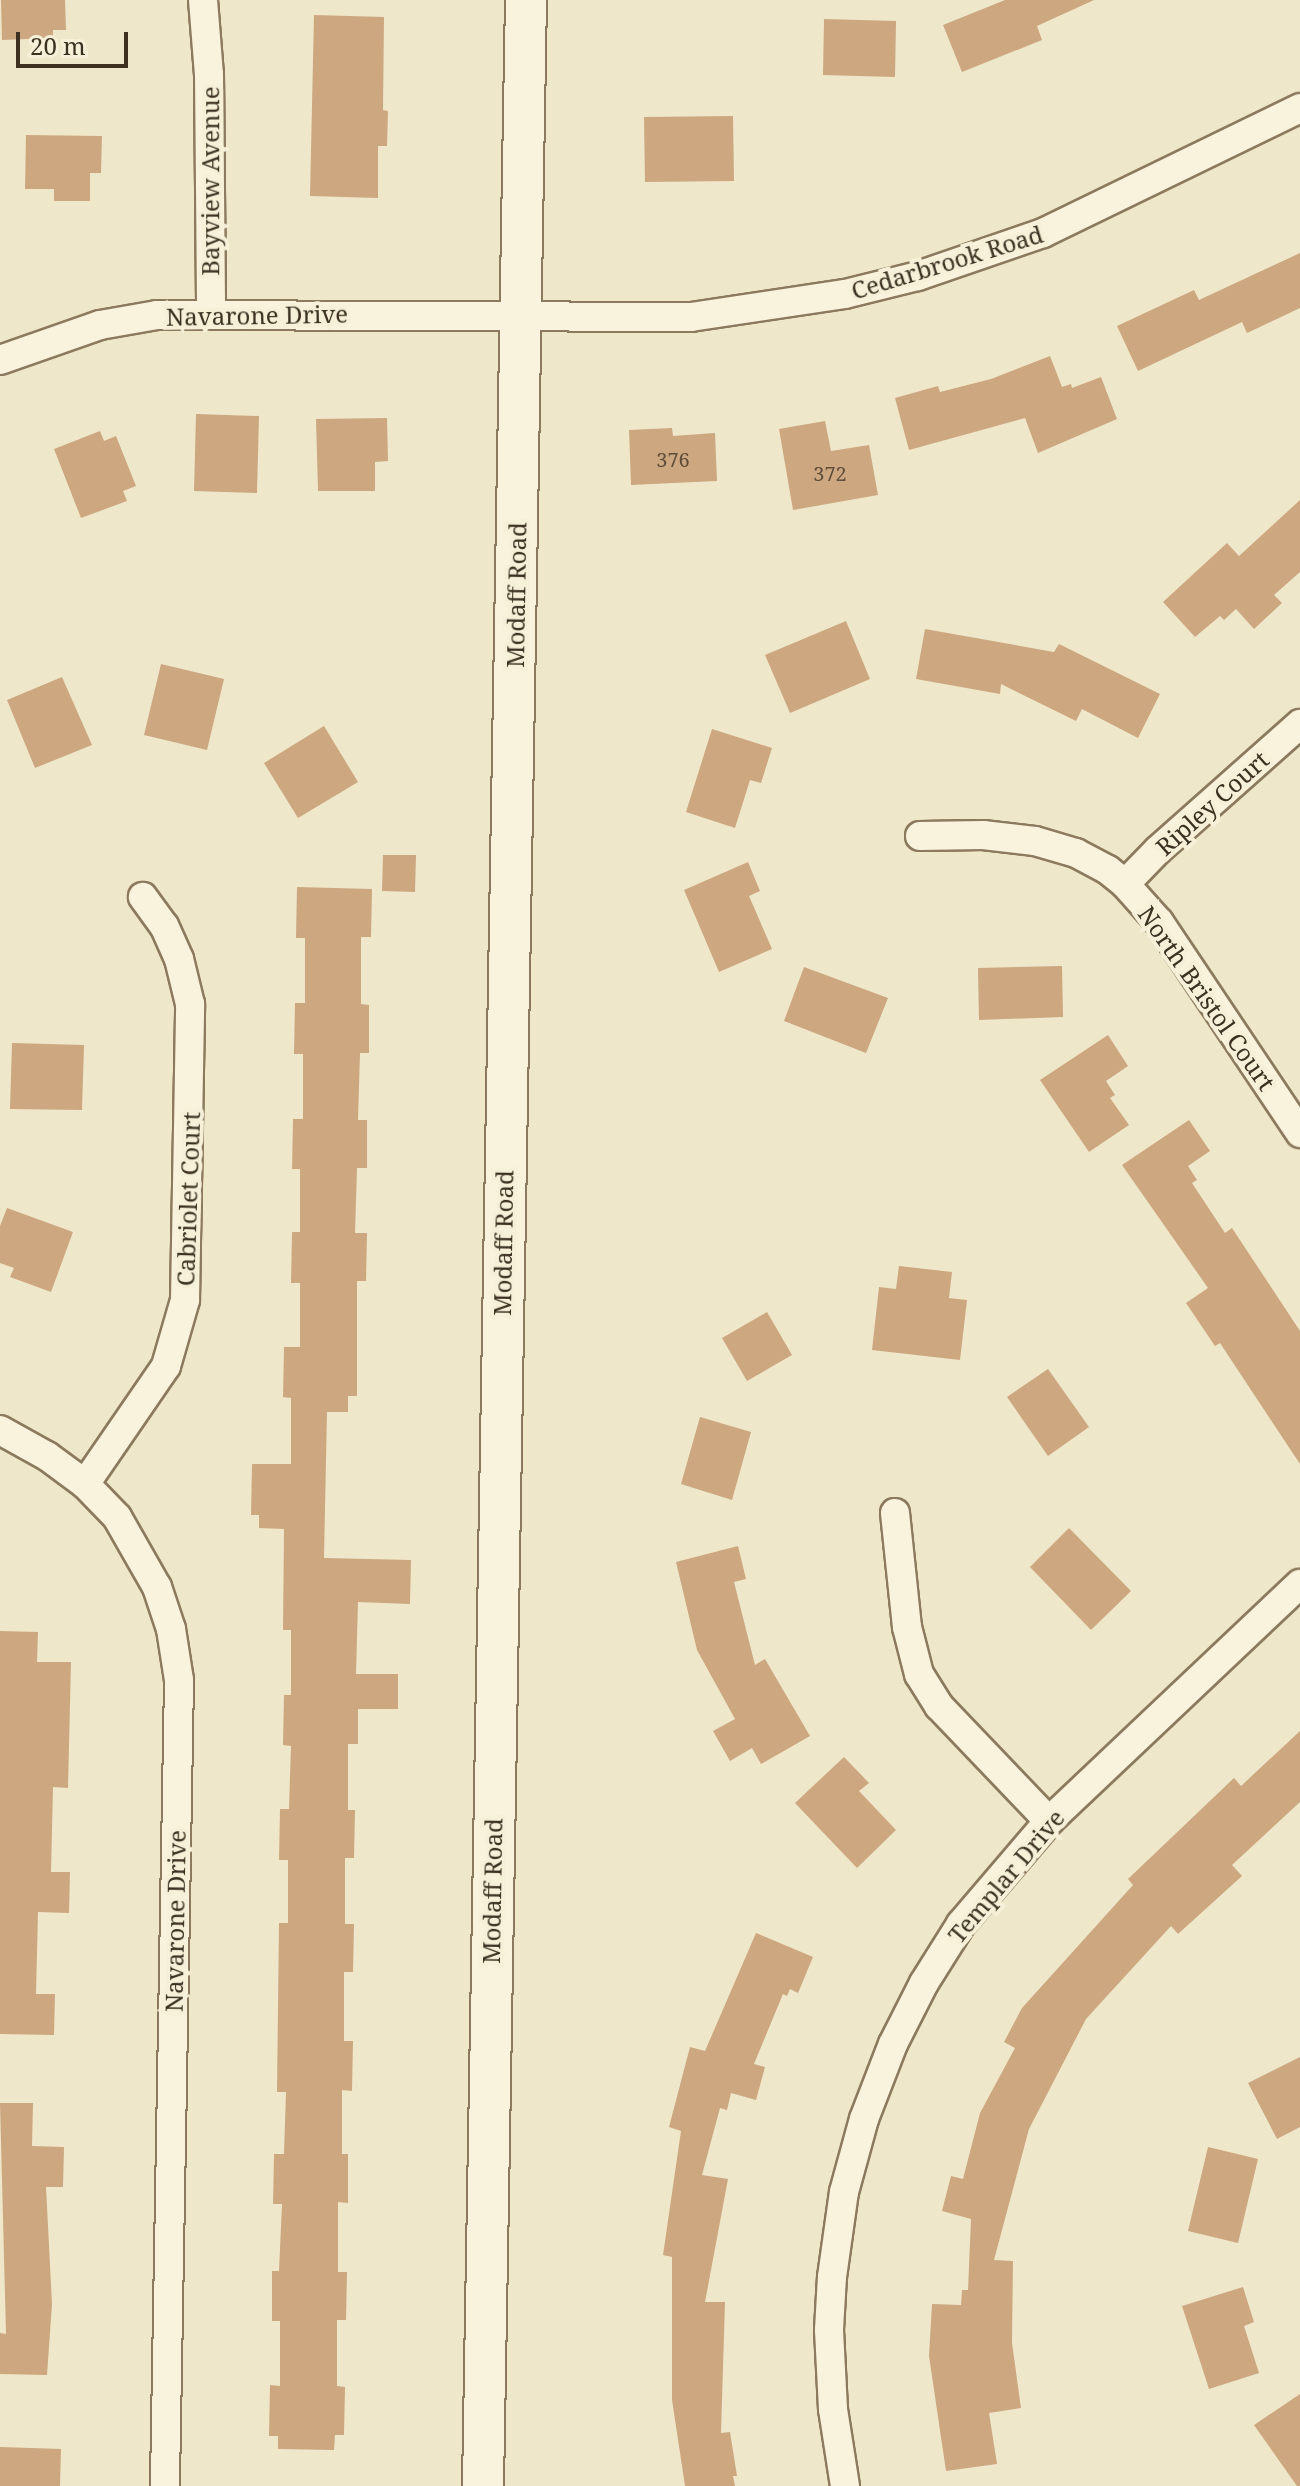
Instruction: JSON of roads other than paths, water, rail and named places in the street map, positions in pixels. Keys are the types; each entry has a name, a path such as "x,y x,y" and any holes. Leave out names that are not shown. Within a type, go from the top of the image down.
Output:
{"street":[{"name":"Bayview Avenue","path":"203,0 209,74 211,314"},
{"name":"Modaff Road","path":"483,2486 526,0"},
{"name":"Cedarbrook Road","path":"520,317 691,317 818,299 918,276 1043,233 1300,108"},
{"name":"Navarone Drive","path":"0,360 100,325 157,315 520,317"},
{"name":"Ripley Court","path":"1125,884 1158,850 1300,724"},
{"name":"North Bristol Court","path":"920,836 983,835 1035,841 1076,853 1125,884 1159,922 1300,1133"},
{"name":"Cabriolet Court","path":"85,1484 166,1366 185,1300 192,1063 190,1004 179,959 164,926 143,897"},
{"name":"Navarone Drive","path":"0,1430 47,1456 85,1484 117,1517 152,1576 171,1629 179,1680 165,2486"},
{"path":"895,1513 907,1627 919,1674 939,1706 1049,1821"},
{"name":"Templar Drive","path":"845,2486 833,2409 830,2317 844,2192 864,2119 893,2044 924,1983 961,1924 1049,1821 1300,1584"}]}
